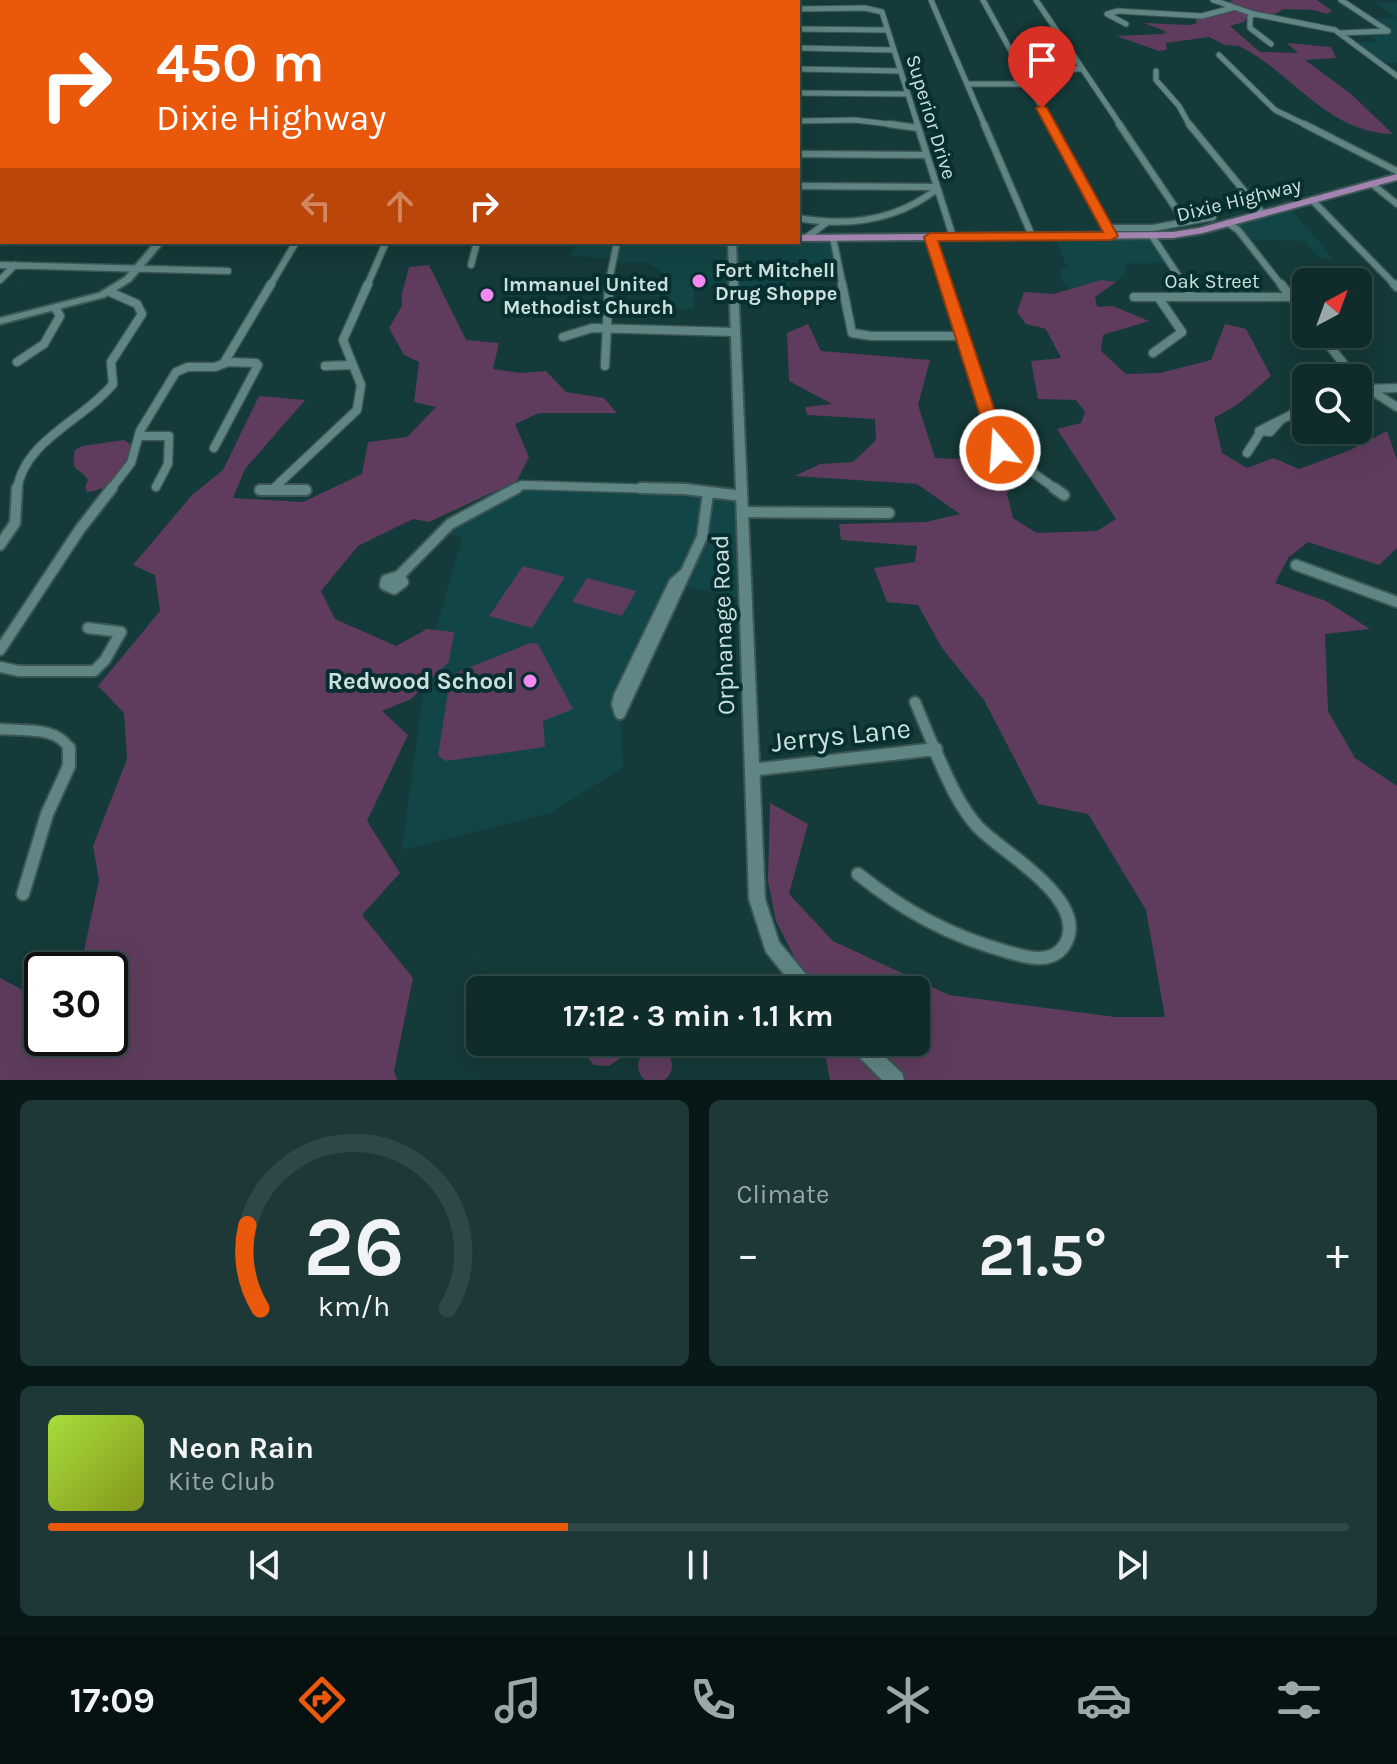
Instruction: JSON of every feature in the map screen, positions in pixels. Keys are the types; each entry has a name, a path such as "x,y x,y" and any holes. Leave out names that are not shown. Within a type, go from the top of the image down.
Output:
{"main road":[{"name":"Dixie Highway","path":"803,238 1032,236 1109,232 1152,236 1191,233 1372,184 1397,174"},
{"path":"0,321 56,309 110,292 140,266 158,244"},
{"name":"Orphanage Road","path":"732,244 755,870 763,924 784,964 795,976"},
{"path":"870,1056 895,1080"}],"street":[{"path":"931,0 1032,236"},
{"path":"983,0 1109,232 1213,217"},
{"path":"1036,0 1185,222"},
{"path":"1213,0 1254,14 1340,33 1388,31 1341,0"},
{"path":"1126,24 1108,13 1202,16 1232,8"},
{"name":"Superior Drive","path":"800,9 882,12 953,237"},
{"path":"1254,14 1250,17 1250,28 1271,44"},
{"path":"800,29 887,30"},
{"path":"1340,33 1397,76"},
{"path":"800,48 893,50"},
{"path":"1219,55 1275,110 1397,174"},
{"path":"800,69 900,71"},
{"path":"1021,69 1082,69"},
{"path":"1156,71 1156,80 1179,106 1195,135 1228,169 1242,192 1263,214"},
{"path":"967,84 1028,84"},
{"path":"800,93 908,94"},
{"path":"800,121 846,119 918,128"},
{"path":"800,154 927,155"},
{"path":"1372,184 1397,204"},
{"path":"800,186 937,188"},
{"path":"800,218 856,222 887,215 927,198 937,188"},
{"path":"1312,200 1397,287"},
{"path":"800,220 806,228 803,238"},
{"path":"803,238 828,222"},
{"path":"1228,223 1238,230 1291,297"},
{"path":"1152,236 1192,297"},
{"path":"930,237 1003,458 1035,474 1064,495"},
{"path":"833,238 850,331 854,335 962,336"},
{"path":"228,362 225,361 295,244"},
{"path":"273,489 357,410 361,385 343,340 385,244"},
{"path":"471,265 476,244"},
{"path":"605,366 611,258 616,244"},
{"path":"0,265 140,266 228,271"},
{"path":"0,280 15,265"},
{"path":"0,545 18,521 17,485 22,470 53,434 98,405 113,384 111,362 142,314 137,304 110,292"},
{"name":"Oak Street","path":"1134,297 1291,297"},
{"path":"1153,353 1182,332 1158,297"},
{"path":"17,362 31,355 57,329 60,316 56,309"},
{"path":"563,337 587,329 605,328 734,332"},
{"path":"1331,348 1344,364"},
{"path":"0,650 80,529 131,463 139,436 176,372 188,367 215,367 228,362 258,365 245,392 234,403 214,448"},
{"path":"325,366 352,365"},
{"path":"1372,385 1397,388"},
{"path":"1372,391 1397,407"},
{"path":"1247,453 1260,430 1292,415"},
{"path":"139,436 169,436 168,464 156,487"},
{"path":"399,576 450,524 522,485 685,489 742,496"},
{"path":"260,490 306,490"},
{"path":"684,574 674,583 619,696 617,704 620,714 702,537 708,493"},
{"path":"742,512 889,513"},
{"path":"1296,565 1397,602"},
{"path":"0,667 19,671 94,671 105,660 121,632 88,628"},
{"path":"858,874 920,921 956,937 1033,958 1049,957 1064,945 1069,923 1056,894 1036,870 972,820 915,702"},
{"path":"0,729 53,733 65,740 71,752 69,766 47,814 23,894"},
{"name":"Jerrys Lane","path":"751,770 936,749"}],"shaded area":[{"path":"1233,0 1317,0 1332,11 1327,14 1283,9 1263,15 1227,3"},
{"path":"1376,3 1397,3 1397,18"},
{"path":"1232,9 1249,14 1244,22 1230,26 1260,52 1298,53 1287,43 1331,47 1336,58 1305,60 1351,94 1393,134 1370,131 1348,123 1239,46 1225,45 1209,37 1166,43 1167,50 1159,51 1116,36 1163,34 1167,32 1144,23 1189,25 1197,23 1195,18"},
{"path":"1397,18 1397,63 1381,64 1352,42 1378,42 1366,32 1386,31 1370,19"},
{"path":"1289,207 1334,259 1320,259 1304,241 1246,240 1228,223"},
{"path":"1054,236 1152,236 1170,263 1125,264 1127,271 1116,282 1101,280 1070,289 1061,280 1061,269 1068,269"},
{"path":"800,238 833,238 838,264 788,264 790,288 694,285 694,309 665,310 666,275 647,263 611,263 610,258 571,256 575,244 800,244"},
{"path":"429,265 466,340 499,343 493,369 521,373 546,371 566,392 604,398 617,413 539,413 515,424 529,457 517,481 429,522 413,519 358,546 321,591 335,619 396,646 427,629 454,632 449,662 411,699 382,711 408,735 367,821 400,873 362,915 413,978 394,1071 397,1080 0,1080 0,978 24,990 24,1056 128,1056 128,952 84,952 99,880 93,846 127,759 124,713 98,686 160,611 155,575 133,565 192,495 223,470 259,396 305,400 245,469 233,498 303,502 362,474 368,442 407,437 436,407 414,402 419,362 404,355 389,328 402,306 409,267"},
{"path":"1101,280 1116,282 1095,297 1097,307 1113,306 1149,321 1103,335 1101,351 1126,374 1160,373 1211,360 1225,324 1246,329 1271,376 1237,405 1214,418 1222,453 1247,468 1274,458 1299,469 1362,444 1372,444 1372,439 1387,431 1397,460 1397,548 1379,565 1308,542 1288,558 1275,583 1326,601 1370,629 1325,634 1328,711 1355,758 1397,786 1397,1080 830,1080 826,1056 930,1056 930,986 949,995 1115,1017 1165,1017 1146,910 1088,814 1038,804 984,700 942,648 918,605 887,602 874,568 915,562 917,546 841,540 839,524 926,522 960,514 917,484 795,476 820,464 853,462 876,440 875,419 807,415 805,407 832,404 789,381 787,333 808,324 821,351 930,360 918,405 935,458 992,460 1015,477 1007,494 1013,518 1037,533 1097,531 1116,519 1057,429 1081,423 1085,412 1076,400 1038,399 1031,361 1061,358 1046,329 1026,324 1017,312 1024,292 1053,294"},
{"path":"124,440 132,445 116,476 96,491 87,492 85,487 88,480 75,467 75,450 82,446"},
{"name":"Redwood School","path":"522,485 742,496 746,600 682,585 620,714 623,768 550,813 402,850 428,657 462,538 440,532"},
{"path":"523,566 565,577 532,628 489,616"},
{"path":"587,578 636,591 622,616 572,602"},
{"path":"530,643 538,644 573,709 543,721 545,747 446,761 438,756 448,692 441,679"},
{"path":"770,803 808,824 789,894 833,941 908,976 804,976 776,921 768,881"},
{"path":"587,1056 622,1056 609,1066 594,1065"},
{"path":"642,1056 668,1056 672,1066 667,1078 643,1078 638,1066"}],"place":[{"name":"Fort Mitchell Drug Shoppe","path":"699,281"},
{"name":"Immanuel United Methodist Church","path":"487,295"},
{"name":"Redwood School","path":"530,681"}],"route":[{"path":"1000,450 930,237 1111,236 1042,108"}]}
